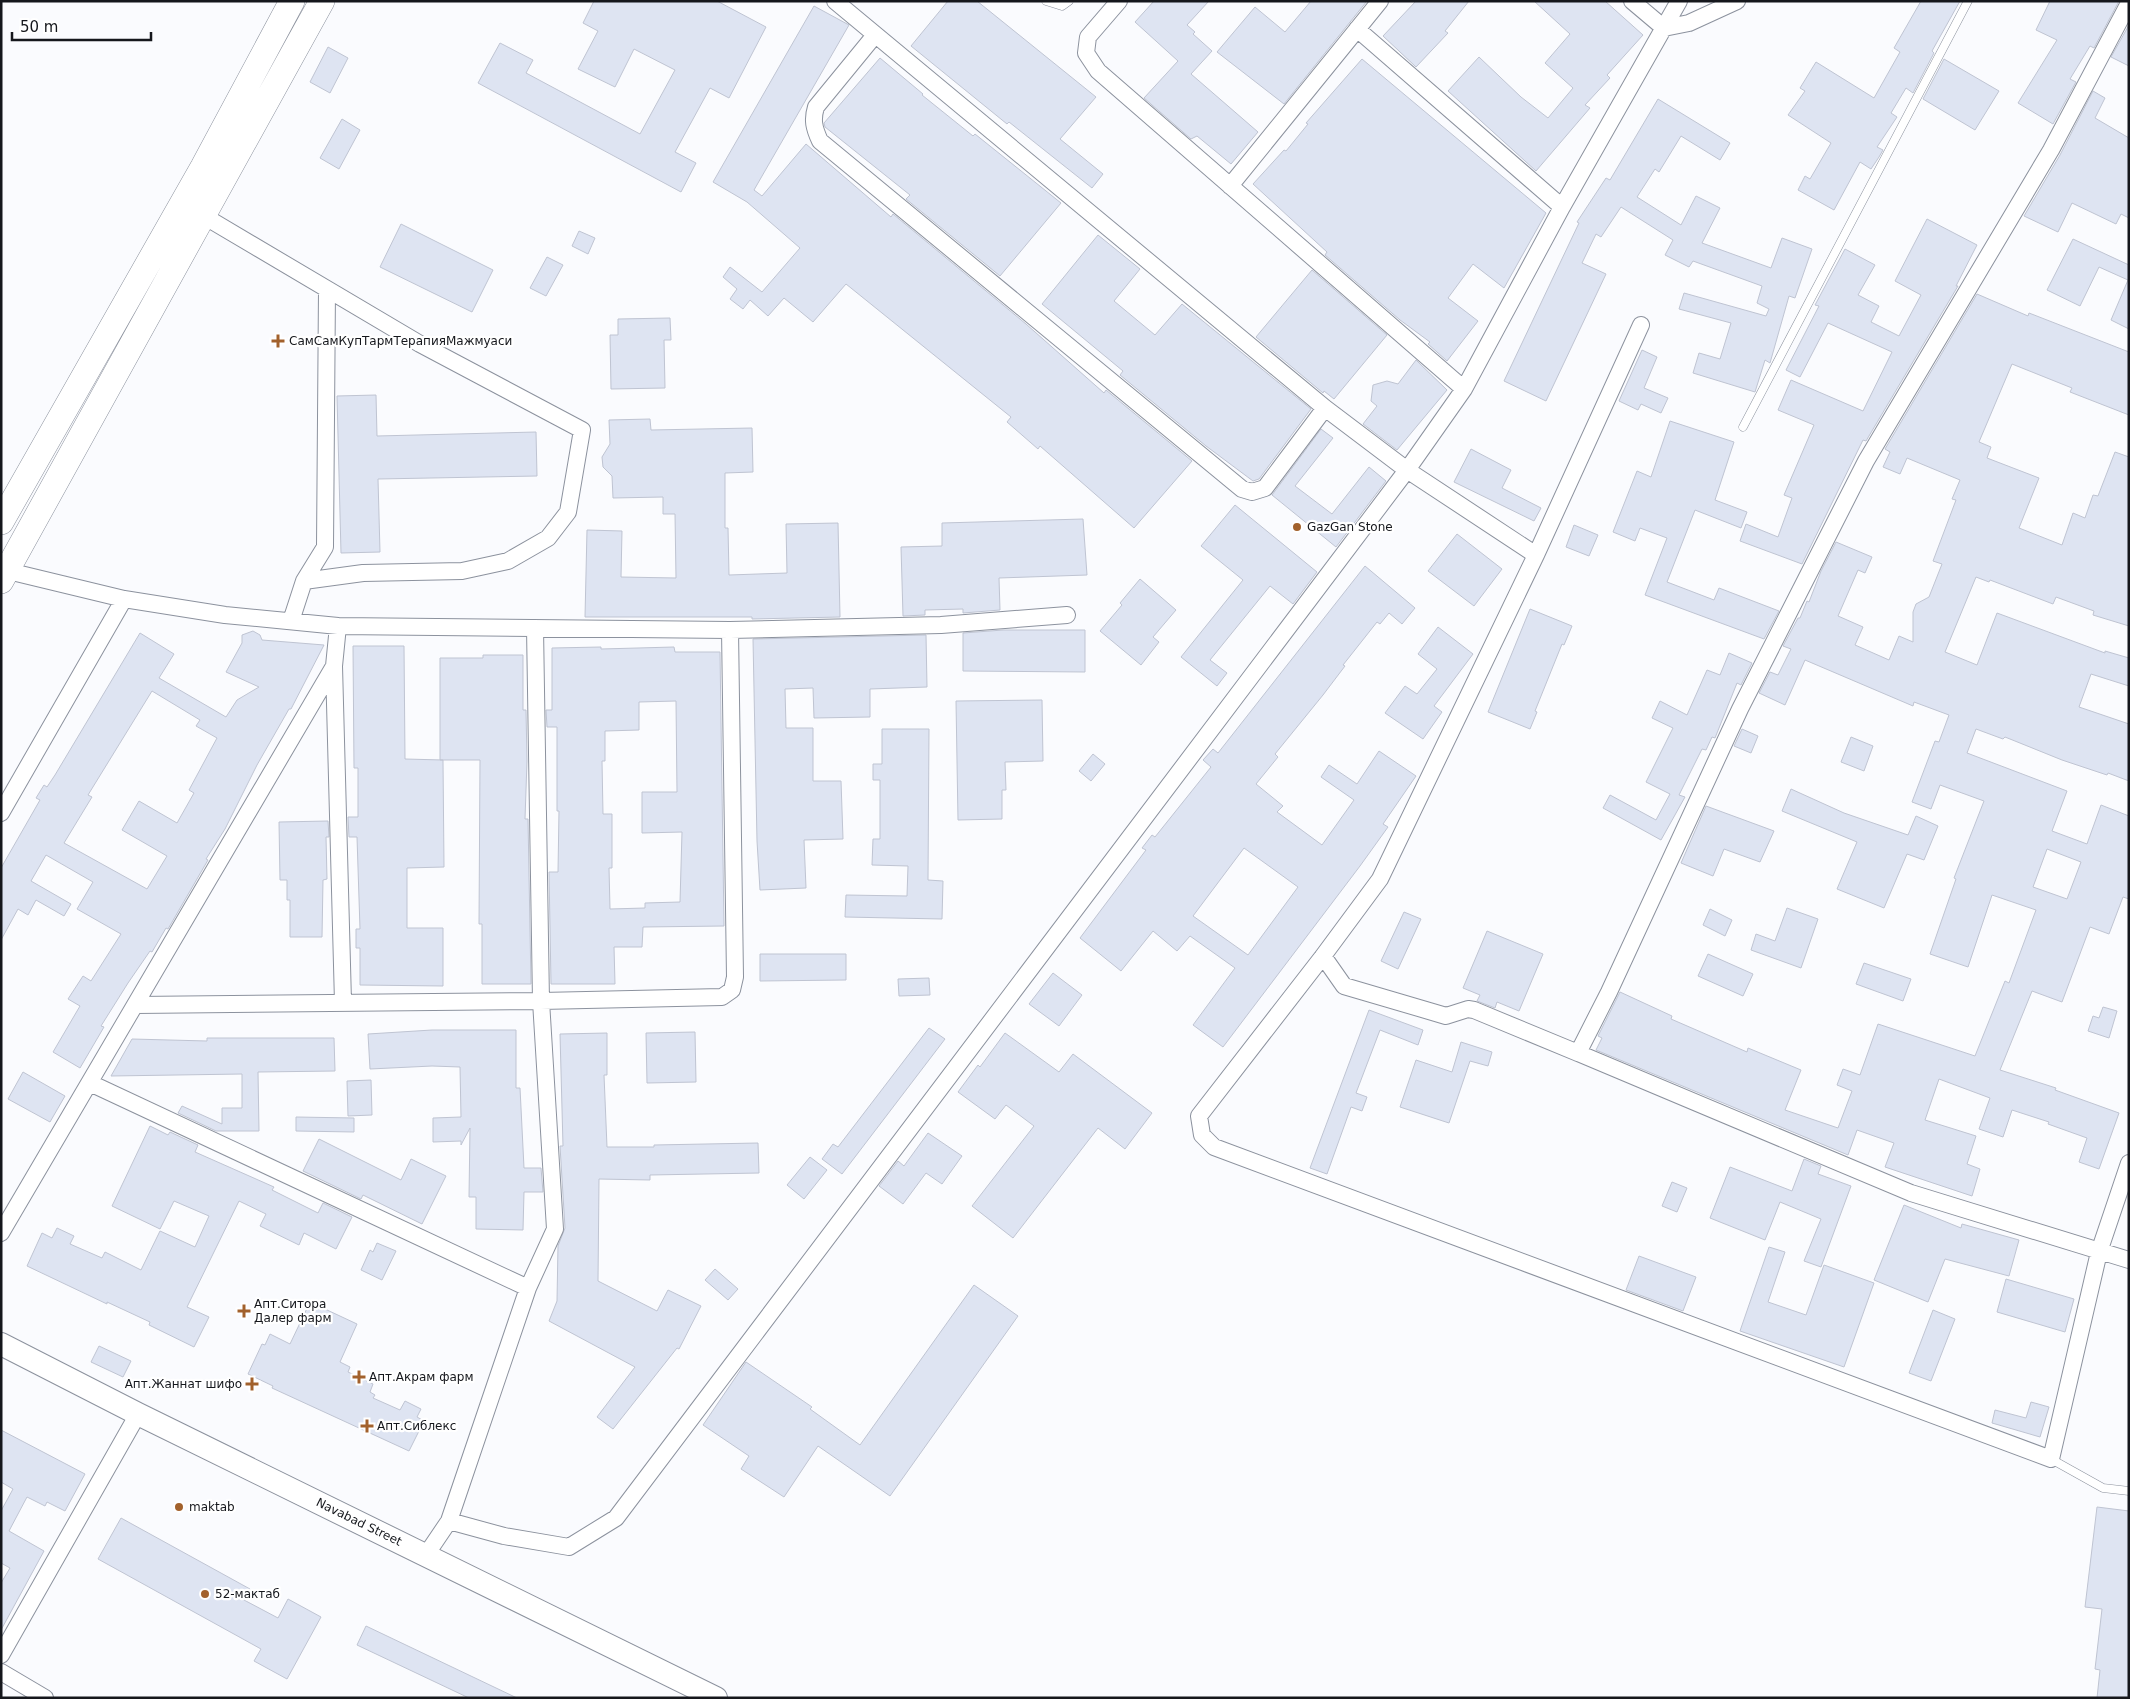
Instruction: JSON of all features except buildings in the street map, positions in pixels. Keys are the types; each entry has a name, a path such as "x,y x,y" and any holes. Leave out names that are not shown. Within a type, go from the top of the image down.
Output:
{"main road":[{"path":"1,522 203,167 292,1"},
{"path":"4,576 202,216 273,93 322,1"}],"street":[{"path":"835,1 1325,408 1407,470 1536,555"},
{"path":"1119,1 1088,37 1086,53 1098,71 1464,389"},
{"path":"1230,186 1380,1"},
{"path":"1632,1 1664,28"},
{"path":"449,1521 504,1536 569,1547 616,1518 1407,470 1464,389 1562,207 1679,1"},
{"path":"1664,28 1689,23 1737,1"},
{"path":"1578,1053 1609,992 1740,709 1866,461 2051,150 2129,3"},
{"path":"1357,29 1562,207"},
{"path":"875,35 816,107 813,118 815,130 820,141 1242,489 1252,492 1265,488 1325,408"},
{"path":"202,216 420,344 582,430 568,512 548,538 508,561 462,571 363,573 304,581"},
{"path":"291,621 304,581 325,547 327,289"},
{"path":"1641,325 1536,555 1380,879 1199,1116 1202,1135 1214,1147 2051,1460 2099,1252 2129,1163"},
{"path":"4,576 124,599 225,615 338,626 730,630 941,625 1067,615"},
{"path":"1,813 124,599"},
{"path":"338,626 334,666 343,1002"},
{"path":"426,1554 449,1521 528,1288 555,1229 541,1001 535,628"},
{"path":"136,1005 707,999 722,997 732,990 735,977 730,630"},
{"path":"1,1233 334,666"},
{"path":"1323,956 1344,986 1446,1016 1468,1009 1474,1010 1911,1193 2129,1260"},
{"path":"90,1083 528,1288"},
{"name":"Navabad Street","path":"1,1344 138,1414 716,1698"},
{"path":"1,1655 138,1414"},
{"path":"1,1672 44,1698"}],"lane":[{"path":"1046,1 1062,6 1069,1"},
{"path":"1744,427 1968,1"},
{"path":"2051,1460 2103,1488 2129,1491"}],"place":[{"name":"СамСамКупТармТерапияМажмуаси","path":"278,341"},
{"name":"GazGan Stone","path":"1297,527"},
{"name":"Апт.Ситора Далер фарм","path":"244,1311"},
{"name":"Апт.Акрам фарм","path":"359,1377"},
{"name":"Апт.Жаннат шифо","path":"252,1384"},
{"name":"Апт.Сиблекс","path":"367,1426"},
{"name":"maktab","path":"179,1507"},
{"name":"52-мактаб","path":"205,1594"}]}
